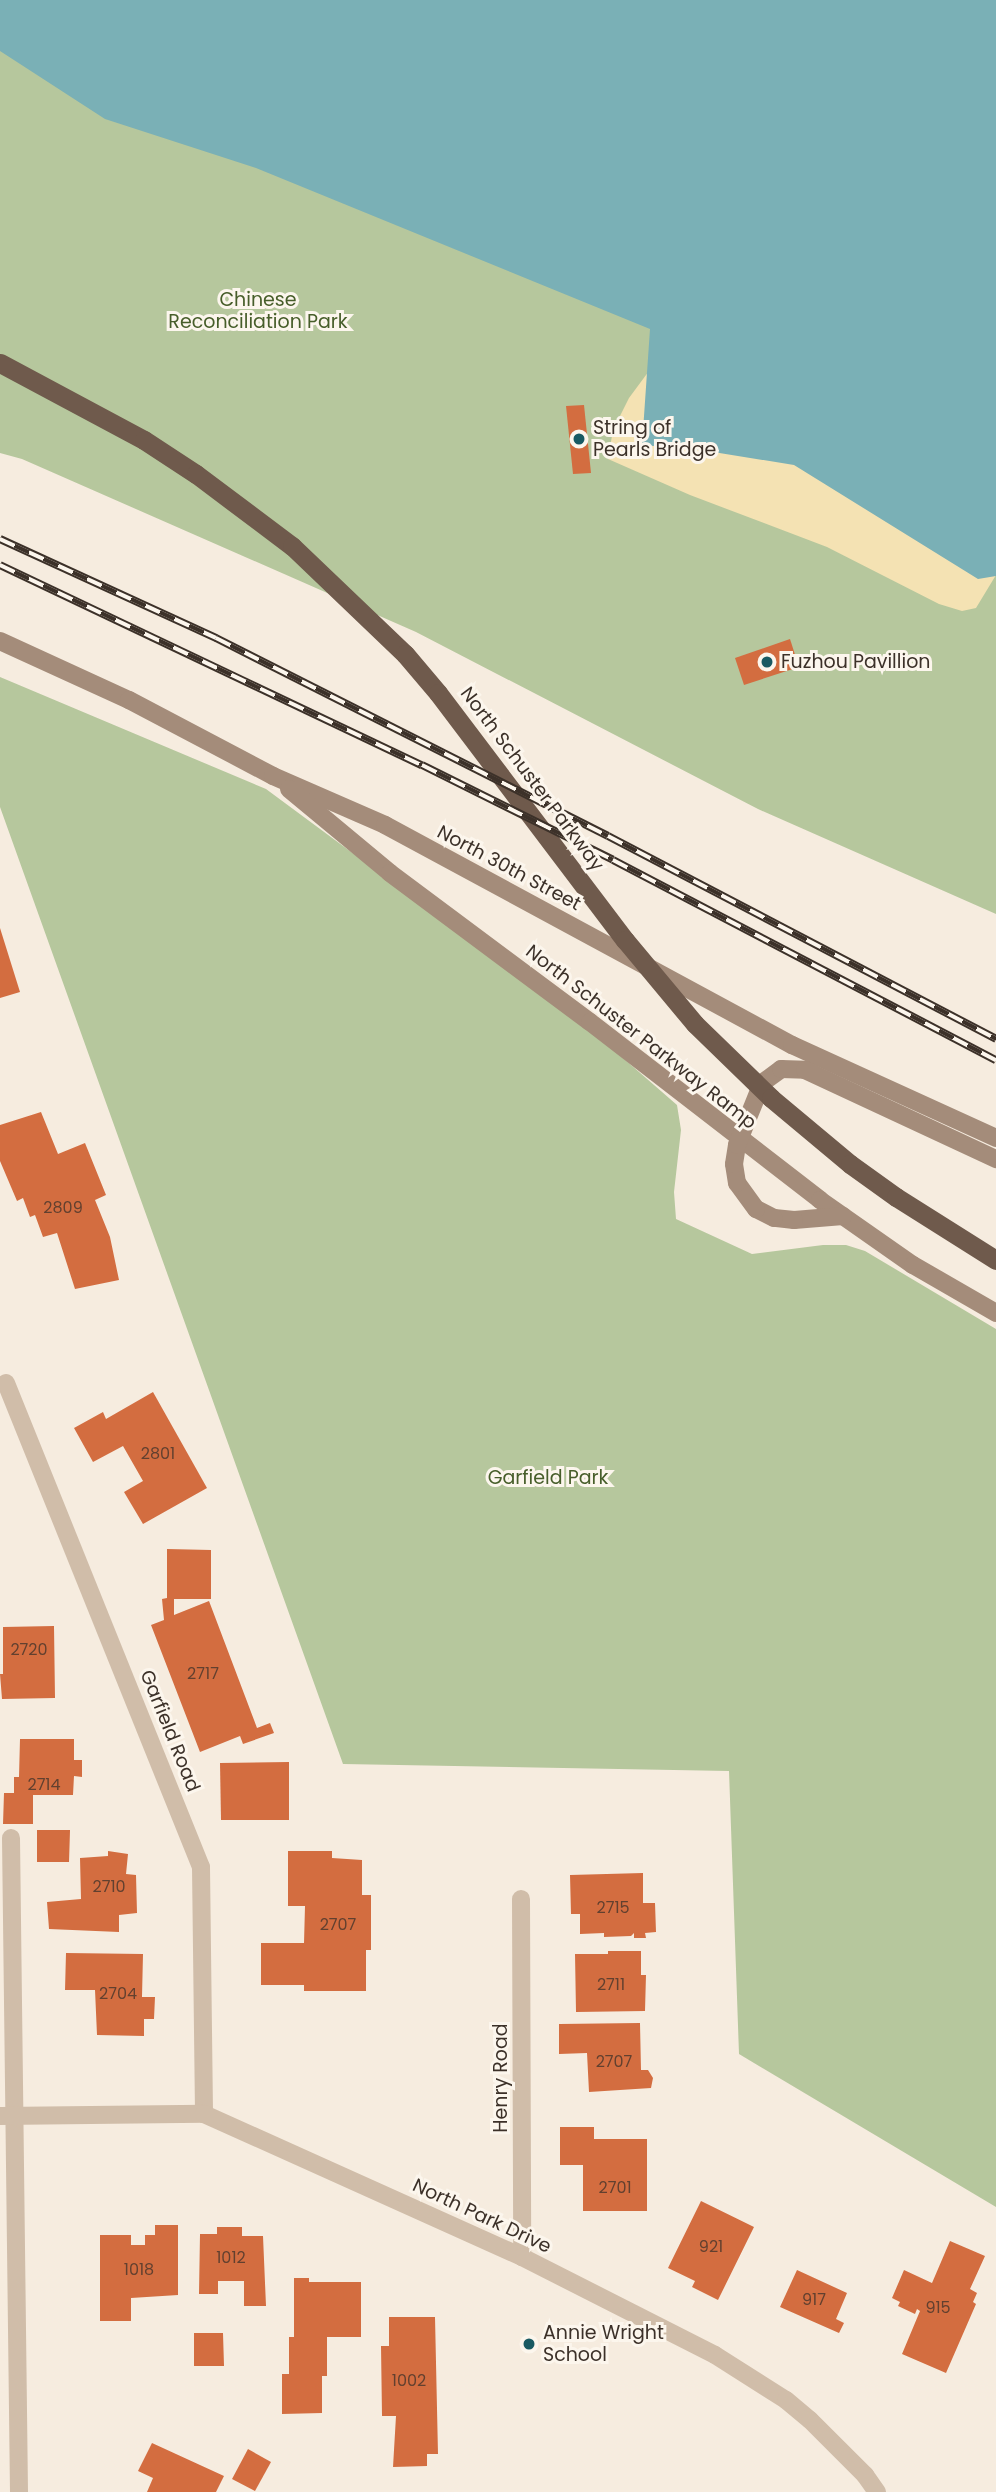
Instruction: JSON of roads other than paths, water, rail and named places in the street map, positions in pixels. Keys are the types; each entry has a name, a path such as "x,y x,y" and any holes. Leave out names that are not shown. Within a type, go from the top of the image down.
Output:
{"highway":[{"name":"North Schuster Parkway","path":"0,363 80,403 196,474 292,546 345,595 438,693 625,940 695,1024 771,1098 849,1164 942,1228 996,1260"}],"main road":[{"name":"North 30th Street","path":"0,641 129,700 273,776 385,825 792,1045 996,1138"},
{"name":"North Schuster Parkway Ramp","path":"273,776 390,873 590,1022 842,1216 913,1265 996,1313"},
{"path":"842,1216 787,1220 756,1209 743,1195 735,1177 734,1158 764,1080 781,1069 797,1068 996,1159"}],"street":[{"name":"Garfield Road","path":"6,1382 201,1867 204,2114"},
{"path":"11,1838 7,2116 19,2492"},
{"name":"Henry Road","path":"521,1899 522,2256"},
{"name":"North Park Drive","path":"7,2116 204,2114 522,2256 715,2355 786,2400 865,2475 877,2492"}],"water":[{"path":"0,0 996,0 996,576 978,579 794,465 701,450 642,445 650,329 256,168 105,119 0,51"}],"railway":[{"path":"0,539 216,638 608,836 996,1039"},
{"path":"0,565 422,765 613,860 996,1060"}],"place":[{"name":"String of Pearls Bridge","path":"579,439"},
{"name":"Fuzhou Pavillion","path":"767,662"},
{"name":"Annie Wright School","path":"529,2344"}],"park label":[{"name":"Chinese Reconciliation Park","path":"258,311"},
{"name":"Garfield Park","path":"548,1478"}]}
